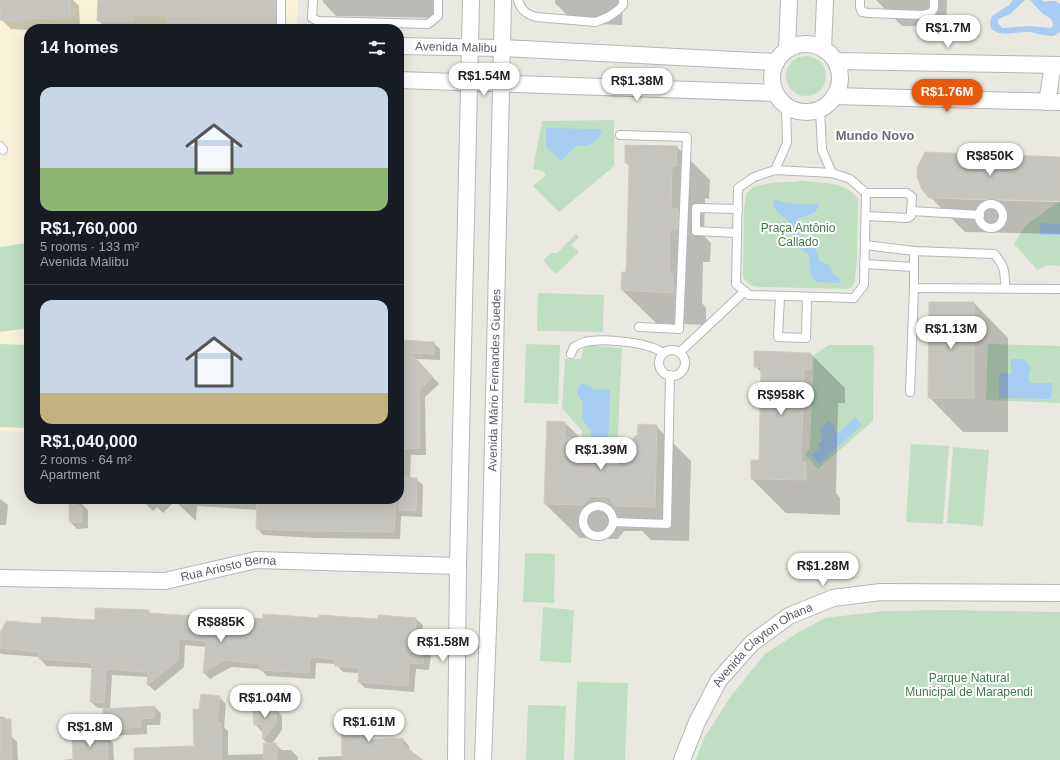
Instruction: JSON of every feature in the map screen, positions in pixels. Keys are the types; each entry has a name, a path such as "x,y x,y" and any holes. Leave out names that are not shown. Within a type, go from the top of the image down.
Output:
{"street":[{"path":"456,760 458,566 471,0"},
{"name":"Avenida Mário Fernandes Guedes","path":"483,760 490,575 503,0"},
{"path":"788,49 790,0"},
{"path":"823,49 825,0"},
{"path":"807,44 823,49 830,53 836,61 838,68 840,82 834,96 820,109 806,112 799,111 786,105 775,93 772,77 776,62 788,49 797,45 807,44"},
{"name":"Avenida Malibu","path":"404,46 502,48 776,62"},
{"path":"834,96 1054,102 1056,65 836,61"},
{"path":"404,80 775,93"},
{"name":"Rua Ariosto Berna","path":"0,578 165,581 256,560 458,566"},
{"name":"Avenida Clayton Ohana","path":"682,760 697,722 720,680 752,643 789,616 833,598 881,592 1060,593"}],"lane":[{"path":"281,0 281,24"},
{"path":"313,0 312,18 318,21 428,24 438,16 438,0"},
{"path":"518,0 521,9 536,17 596,22 618,11 623,5 623,0"},
{"path":"860,0 862,12 924,15 931,13 934,8 934,0"},
{"path":"775,170 787,143 786,105"},
{"path":"820,109 822,150 832,174"},
{"path":"620,135 687,137 679,329 639,328"},
{"path":"866,193 864,286 854,298 749,295 736,284 738,188 754,177 775,170 832,174 850,179 866,193 907,193 912,197 911,216 907,218 866,216"},
{"path":"684,202 696,208 738,209"},
{"path":"696,208 696,231"},
{"path":"911,211 980,215"},
{"path":"683,238 696,231 737,233"},
{"path":"865,245 914,251 994,254 1000,261 1005,272 1005,288"},
{"path":"910,392 914,251"},
{"path":"864,264 914,267"},
{"path":"914,288 1060,289"},
{"path":"680,352 745,291"},
{"path":"780,296 778,337 806,338 807,296"},
{"path":"571,354 574,347 584,342 598,341 645,344 657,348 663,353"},
{"path":"671,350 680,352 685,359 684,368 678,374 670,376 663,372 659,364 659,360 663,353 671,350"},
{"path":"613,522 667,524 670,376"}],"shaded area":[{"path":"0,0 298,0 297,24 24,24 24,432 0,431"}],"green space":[{"path":"802,56 810,56 817,59 823,65 826,76 823,87 817,93 810,96 802,96 795,93 789,87 786,80 786,72 789,65 795,59"},
{"path":"614,120 614,166 559,212 533,186 546,175 543,171 533,169 542,121"},
{"name":"Praça Antônio Callado","path":"802,181 840,186 853,193 858,199 857,259 855,280 853,286 848,289 760,287 750,285 743,277 744,208 746,194 753,187 770,183"},
{"path":"1060,201 1060,266 1049,265 1037,270 1014,244 1026,225"},
{"path":"576,234 579,237 571,245 579,252 557,273 553,272 543,260 551,253 557,253"},
{"path":"24,243 24,329 0,332 0,247"},
{"path":"538,293 604,295 603,332 537,331"},
{"path":"0,344 24,345 24,428 0,427"},
{"path":"526,344 560,345 558,404 524,403"},
{"path":"988,344 1060,346 1060,403 986,400"},
{"path":"584,345 622,348 617,456 582,457 582,431 562,408 565,359 581,359"},
{"path":"829,345 874,345 873,421 818,469 805,454 810,448 814,355"},
{"path":"911,444 949,446 943,524 906,522"},
{"path":"953,447 989,450 983,526 947,523"},
{"path":"525,553 555,554 554,603 523,602"},
{"path":"543,607 574,610 571,663 540,661"},
{"name":"Parque Natural Municipal de Marapendi","path":"945,610 1060,612 1060,760 696,760 704,738 731,696 765,654 799,632 825,618 884,611"},
{"path":"577,682 628,683 625,760 574,760"},
{"path":"528,705 566,706 564,760 526,760"}],"water":[{"path":"1013,0 1025,0 1010,14 998,19 998,23 1002,28 1029,26 1051,28 1053,23 1051,19 1042,13 1030,0 1041,0 1045,2 1053,1 1060,4 1060,32 1052,36 1046,36 1029,32 1005,34 991,29 990,22 992,16 1009,5"},
{"path":"546,128 602,129 601,134 596,141 589,145 576,146 561,161 546,147"},
{"path":"773,199 796,204 819,203 814,213 798,219 797,230 800,235 814,245 820,261 829,265 833,274 839,278 841,283 817,282 811,272 808,254 801,249 792,228 786,219 775,208"},
{"path":"1040,223 1060,224 1060,235 1040,235"},
{"path":"1011,359 1024,359 1031,369 1029,371 1029,383 1052,383 1051,399 999,398 999,373 1011,374"},
{"path":"582,384 589,385 593,389 610,390 608,450 591,449 591,431 582,419 583,403 577,393 578,388"},
{"path":"855,417 862,425 819,464 811,456 820,447 818,444 823,440 821,438 823,435 819,431 829,421 835,427 834,430 838,434"}],"building":[{"path":"0,0 70,0 70,19 21,18 21,20 0,20"},
{"path":"98,0 276,0 275,24 167,22 167,16 132,15 132,21 97,21"},
{"path":"625,145 677,146 676,166 672,166 671,209 678,209 678,229 670,229 669,273 673,273 673,293 621,290 622,272 626,272 628,209 629,163 625,163"},
{"path":"925,152 1060,157 1060,201 929,198 922,190 917,177 917,168"},
{"path":"929,302 974,302 974,398 928,398"},
{"path":"404,340 434,342 434,354 411,353 433,377 419,390 420,448 404,449"},
{"path":"754,351 811,353 811,369 804,369 801,462 806,462 806,480 751,479 751,460 759,460 761,367 754,367"},
{"path":"547,421 565,422 565,438 576,438 576,460 584,460 583,464 618,465 618,461 625,461 625,439 634,439 634,436 637,436 638,424 657,425 655,507 615,506 610,497 590,496 583,505 544,504"},
{"path":"404,477 417,478 416,511 399,510 399,504 404,504"},
{"path":"69,504 75,504 82,508 82,522 69,522"},
{"path":"257,504 396,504 394,532 256,529"},
{"path":"95,608 149,610 149,613 209,617 209,613 263,619 263,614 319,618 319,615 378,619 378,615 416,618 414,647 424,648 423,664 409,663 408,686 358,682 359,668 335,666 335,659 310,657 309,673 259,670 260,664 224,660 203,673 206,641 179,639 178,660 147,685 148,672 106,669 104,703 90,702 92,663 39,659 39,652 0,648 0,633 6,621 41,624 42,617 95,620"},
{"path":"201,694 220,696 217,723 221,723 222,760 134,760 134,748 194,746 193,709 199,709"},
{"path":"155,706 154,718 141,719 141,727 104,730 103,709"},
{"path":"276,708 276,723 263,740 262,724 254,725 253,709"},
{"path":"341,712 363,712 364,740 403,738 403,745 423,760 342,760"},
{"path":"0,719 11,719 12,760 0,760"},
{"path":"107,736 108,760 73,760 72,738"},
{"path":"263,743 276,743 277,760 264,760"}],"district":[{"name":"Mundo Novo","path":"875,135"}]}
